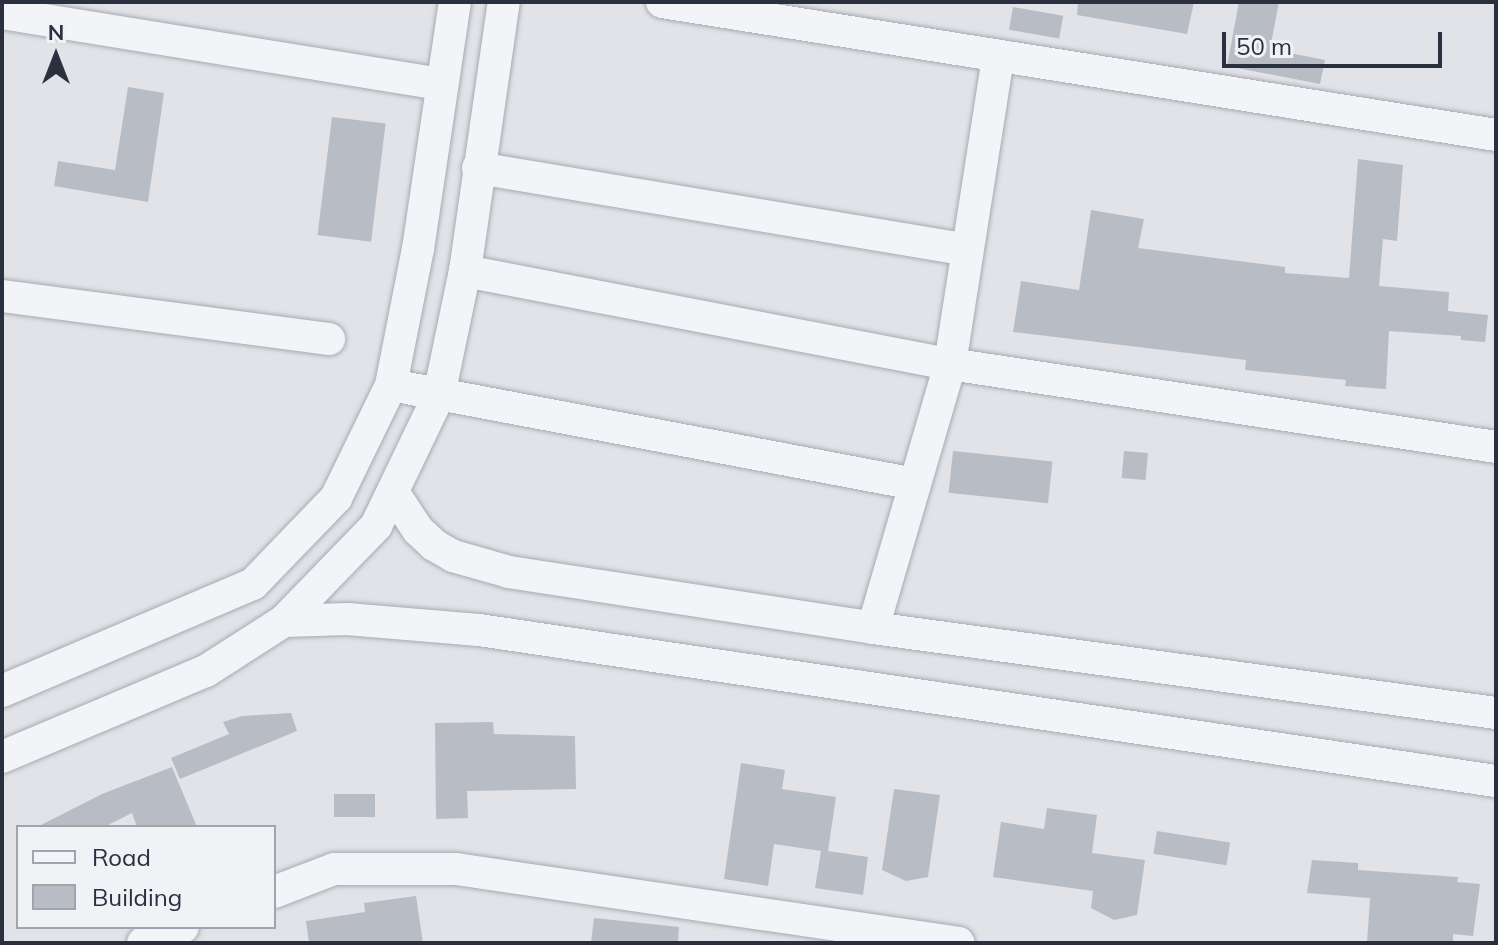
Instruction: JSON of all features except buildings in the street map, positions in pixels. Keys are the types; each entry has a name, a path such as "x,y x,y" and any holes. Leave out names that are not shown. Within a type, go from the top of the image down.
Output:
{"street":[{"path":"2,691 253,584 336,498 391,385 418,249 455,2"},
{"path":"2,757 206,671 284,621 376,526 439,395 465,271 504,2"},
{"path":"662,2 1496,135"},
{"path":"2,13 442,84"},
{"path":"873,628 950,364 998,56"},
{"path":"478,168 966,250"},
{"path":"465,271 950,364 1496,447"},
{"path":"2,296 329,339"},
{"path":"391,385 915,484"},
{"path":"393,492 418,530 453,556 509,572 873,628 1496,713"},
{"path":"284,621 347,619 479,630 1496,781"},
{"path":"276,891 334,869 456,869 959,943"},
{"path":"143,943 178,929"}]}
